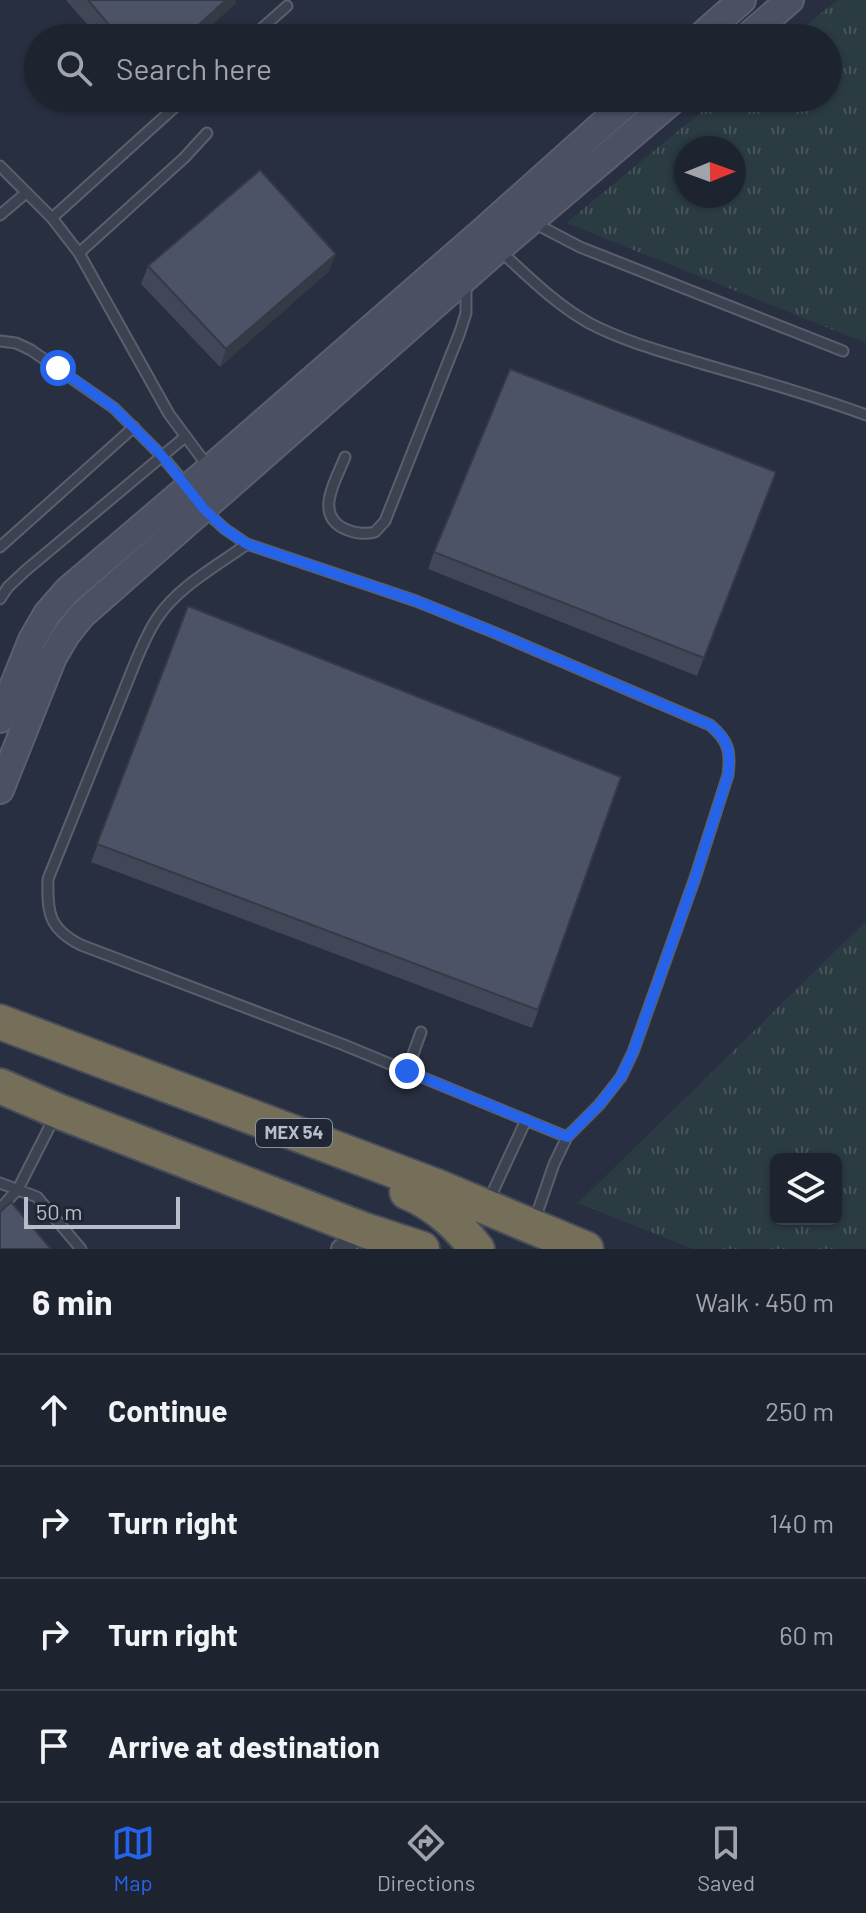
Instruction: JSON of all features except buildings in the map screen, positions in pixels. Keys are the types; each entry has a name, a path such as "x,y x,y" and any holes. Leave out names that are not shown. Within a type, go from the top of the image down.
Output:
{"highway":[{"name":"MEX 54","path":"0,1022 486,1207 586,1249"},
{"path":"0,1086 369,1241 422,1249"},
{"path":"242,1113 256,1129 291,1150 424,1199 461,1229 477,1249"}],"street":[{"path":"715,24 742,0"},
{"path":"760,24 782,3"},
{"path":"0,790 53,657 82,615 204,509 217,480 490,241 618,112"},
{"path":"0,719 32,640 47,614 68,590 188,487 217,480 466,279 490,241 531,222 659,112"}],"lane":[{"path":"267,24 287,6"},
{"path":"52,218 169,112"},
{"path":"79,253 184,158 207,133"},
{"path":"0,166 52,218 79,253 169,414 217,480"},
{"path":"0,215 26,193"},
{"path":"531,222 580,247 843,351"},
{"path":"490,241 558,303 612,334 866,415"},
{"path":"345,457 328,502 333,520 356,533 375,532 385,521 454,352 466,313 466,279"},
{"path":"0,341 16,343 31,350 114,408 162,456 204,509 247,544 416,601 710,725 722,735 728,747 728,775 633,1052 621,1077 567,1137 532,1227"},
{"path":"0,547 134,427"},
{"path":"0,599 25,571 185,437"},
{"path":"247,544 173,599 149,632 48,879 49,910 55,925 64,937 81,945 344,1045 567,1137"},
{"path":"407,1071 421,1032"},
{"path":"0,1209 18,1189 58,1111"},
{"path":"486,1207 526,1120"},
{"path":"0,1183 37,1197 81,1249"}],"green space":[{"path":"837,0 866,0 866,343 566,223 701,112 842,112 842,24 808,24"},
{"path":"866,921 866,1249 693,1249 578,1203"}],"route":[{"path":"58,368 114,408 162,456 204,509 247,544 416,601 588,672 710,725 722,735 728,747 728,775 633,1052 621,1077 599,1105 567,1137 407,1071"}]}
